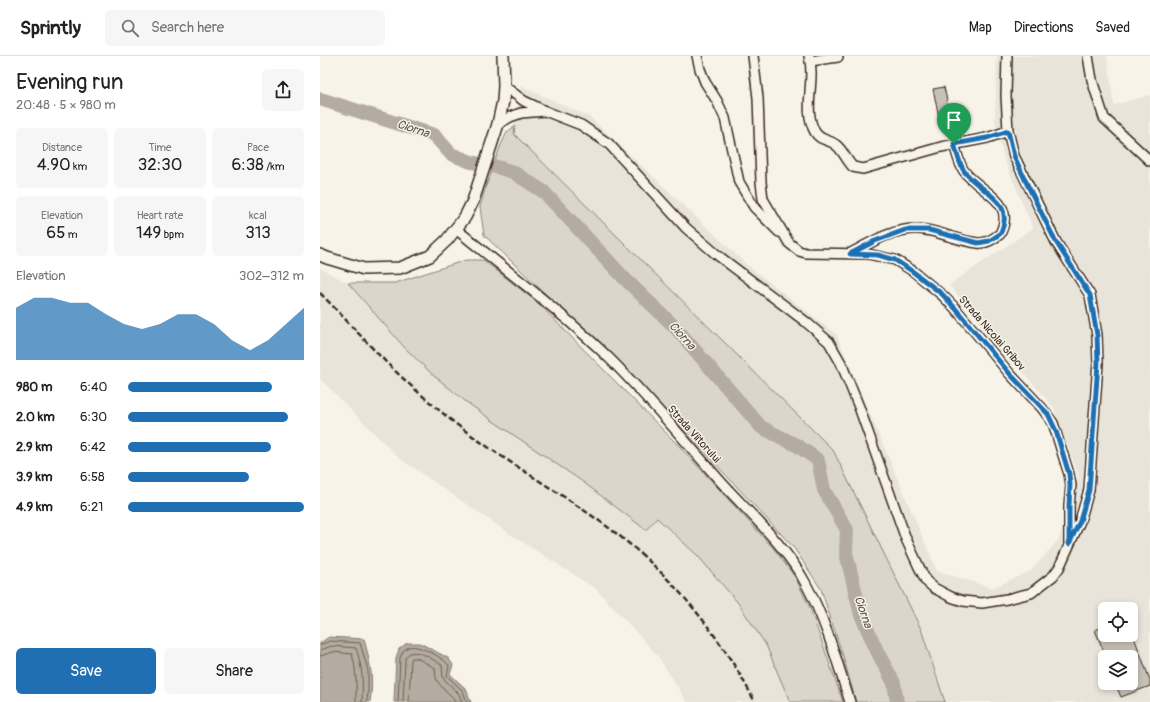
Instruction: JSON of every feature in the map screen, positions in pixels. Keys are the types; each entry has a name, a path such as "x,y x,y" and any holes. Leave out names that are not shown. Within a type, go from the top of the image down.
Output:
{"main road":[{"path":"320,255 364,269 400,268 430,256 447,240 465,217 473,201 490,151 503,102 503,56"}],"street":[{"path":"697,56 705,82 717,101 725,118 739,182 754,207 785,237"},
{"name":"Strada Nicolai Gribov","path":"753,56 758,98 758,136 761,191 767,206 785,237 794,247 806,253 878,255 895,260 942,294 955,308 1010,374 1042,408 1053,423 1069,474 1069,544"},
{"path":"504,86 524,101 545,112 581,125 609,144 686,228 716,254 806,322 829,342 841,363 859,407 898,517 926,580 934,588 947,595 963,601 982,603 1031,593 1053,576 1059,568 1080,521 1089,490 1098,363 1097,335 1090,295 1056,242 1014,156 1008,131 1006,96 1007,56"},
{"path":"1088,56 1092,80 1104,118 1150,161"},
{"path":"838,57 809,58 809,110 813,127 820,138 836,145 853,167 863,169 941,147 987,138 1008,131"},
{"path":"498,124 520,113 545,112"},
{"path":"850,254 875,241 905,230 929,230 978,243 989,241 1000,234 1005,220 1003,208 996,199 964,171 954,144"},
{"name":"Strada Viitorului","path":"456,229 572,325 609,359 765,528 784,551 805,583 819,610 850,702"}],"shaded area":[{"path":"997,56 1107,56 1114,105 1150,95 1150,702 945,702 921,629 514,133 521,86 590,117 746,264 836,334 937,571 992,588 1031,571 1059,539 1079,477 1054,408 949,285 1033,228 1004,159 995,121"},
{"path":"515,126 514,134 833,450 921,629 945,702 856,702 821,589 794,548 652,396 484,235 480,207 485,189 507,132"},
{"path":"466,260 483,260 537,302 683,450 774,549 795,577 810,608 843,702 790,702 766,645 738,603 698,556 657,518 646,530 583,482 465,401 432,374 405,348 348,283 395,283"},
{"path":"320,268 348,283 405,348 432,374 465,401 583,482 646,530 657,518 698,556 738,603 766,645 790,702 687,702 658,656 596,589 507,532 399,458 320,379"}],"water":[{"path":"329,637 364,639 371,670 372,685 370,702 320,702 320,643"},
{"path":"407,643 420,643 448,658 453,665 450,674 466,689 471,702 394,702 396,658 399,649"}],"building":[{"path":"944,87 951,118 955,117 958,126 944,129 941,127 933,89"},
{"path":"1098,629 1098,637 1095,630"},
{"path":"1100,642 1136,642 1150,680 1150,686 1121,697 1118,690 1138,690 1138,650 1103,650"}],"waterway":[{"name":"Ciorna","path":"320,99 434,135 451,154 471,162 513,172 544,192 626,280 675,327 761,427 798,446 818,460 824,490 847,530 846,553 861,615 877,651 894,683 897,702"}],"railway":[{"path":"320,293 393,369 451,420 470,435 613,531 656,567 694,609 711,631 742,678 755,702"}],"route":[{"path":"1008,131 1014,156 1028,186 1056,242 1090,295 1097,335 1098,363 1089,490 1080,521 1069,544 1069,474 1056,431 1048,414 1010,374 942,294 895,260 878,255 850,254 891,234 905,230 929,230 978,243 989,241 1000,234 1004,228 1005,220 1003,208 996,199 964,171 954,144 987,138 1008,131"}]}
